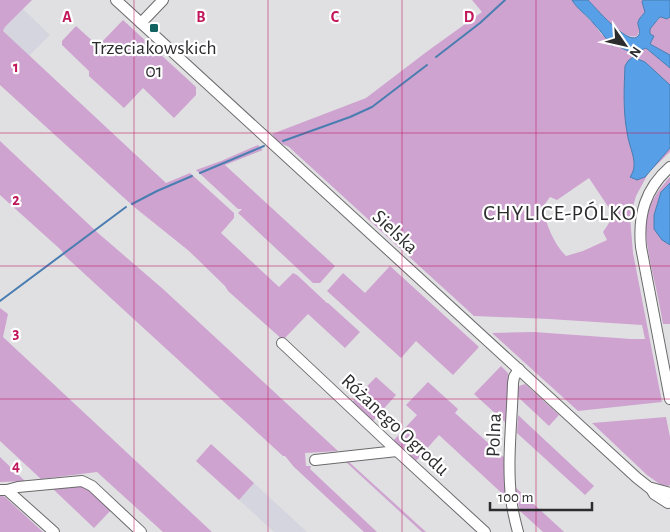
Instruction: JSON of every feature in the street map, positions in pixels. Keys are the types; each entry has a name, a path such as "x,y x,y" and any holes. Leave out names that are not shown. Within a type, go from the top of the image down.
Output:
{"street":[{"name":"Sielska","path":"116,0 637,478 651,489 656,488 669,499"},
{"path":"141,23 163,0"},
{"path":"670,168 659,178 644,203 640,217 641,247 670,399"},
{"name":"Różanego Ogrodu","path":"282,344 485,532"},
{"name":"Polna","path":"518,532 511,496 510,460 513,383 519,369"},
{"path":"315,460 397,451"},
{"path":"4,490 82,481 92,486 141,532"},
{"path":"4,490 54,532"}],"shaded area":[{"path":"0,0 32,0 3,31 166,183 190,173 234,213 234,218 221,233 279,287 293,273 297,275 360,332 345,348 308,314 283,340 228,291 189,251 133,206 0,85"},
{"path":"472,0 572,0 602,35 627,51 639,52 646,48 670,68 670,152 649,172 636,196 630,217 633,253 662,402 578,411 492,333 534,332 645,339 642,325 474,316 289,147 275,139 272,134 366,98 482,12","holes":["589,178 613,214 603,232 607,240 583,251 566,256 554,240 542,208 550,197 557,200"]},
{"path":"588,0 643,0 642,3 646,12 640,20 640,30 637,36 624,34 617,29"},
{"path":"23,9 50,35 29,56 3,31"},
{"path":"661,17 667,19 670,17 670,55 650,44 654,36 650,34 650,28"},
{"path":"123,20 196,87 196,95 174,118 143,88 124,108 89,76 89,71 62,45 62,41 76,26 98,46"},
{"path":"0,141 98,233 163,289 338,451 305,453 306,466 311,466 310,469 377,532 364,532 294,467 285,456 0,195"},
{"path":"258,145 263,150 225,165 335,266 320,283 313,283 238,213 242,209 238,209 196,170"},
{"path":"670,177 670,183 661,192 662,240 670,245 670,324 663,324 648,252 646,228 648,213 654,198"},
{"path":"390,266 479,347 453,375 416,341 401,358 327,291 343,273 365,293"},
{"path":"0,308 8,314 3,337 212,532 163,532 97,472 41,479 0,441"},
{"path":"501,366 508,373 507,424 474,394"},
{"path":"376,377 396,395 372,422 351,403"},
{"path":"428,382 458,409 455,413 506,459 507,498 439,435 415,462 393,441 417,415 406,405"},
{"path":"525,384 559,415 549,426 518,397 519,386"},
{"path":"518,415 594,486 585,495 517,433"},
{"path":"666,417 670,437 670,485 668,486 661,485 647,475 592,423"},
{"path":"211,444 254,483 239,500 196,461"},
{"path":"0,457 25,481 0,482"},
{"path":"346,462 349,462 426,532 422,532"},
{"path":"254,483 307,532 274,532 239,500"},
{"path":"53,486 85,486 112,509 94,528 53,489"},
{"path":"515,487 564,532 543,532 520,511"},
{"path":"0,495 5,497 43,532 0,532"}],"water":[{"path":"572,0 588,0 619,30 632,38 637,37 640,33 638,22 645,12 643,0 670,0 670,17 667,19 659,18 650,29 650,34 654,36 650,44 670,55 670,68 646,48 634,51 623,49 616,44 612,46"},
{"path":"633,57 645,62 670,85 670,148 645,177 637,180 630,177 634,162 624,108 625,66"},
{"path":"670,183 670,245 662,240 654,229 654,215 661,192"}],"waterway":[{"path":"436,57 480,23 505,0"},
{"path":"283,141 372,107 427,65"},
{"path":"200,173 264,146"},
{"path":"132,204 192,176"},
{"path":"0,301 126,207"}],"place":[{"name":"Trzeciakowskich 01","path":"154,28"}],"district":[{"name":"CHYLICE-PÓLKO","path":"560,213"}]}
